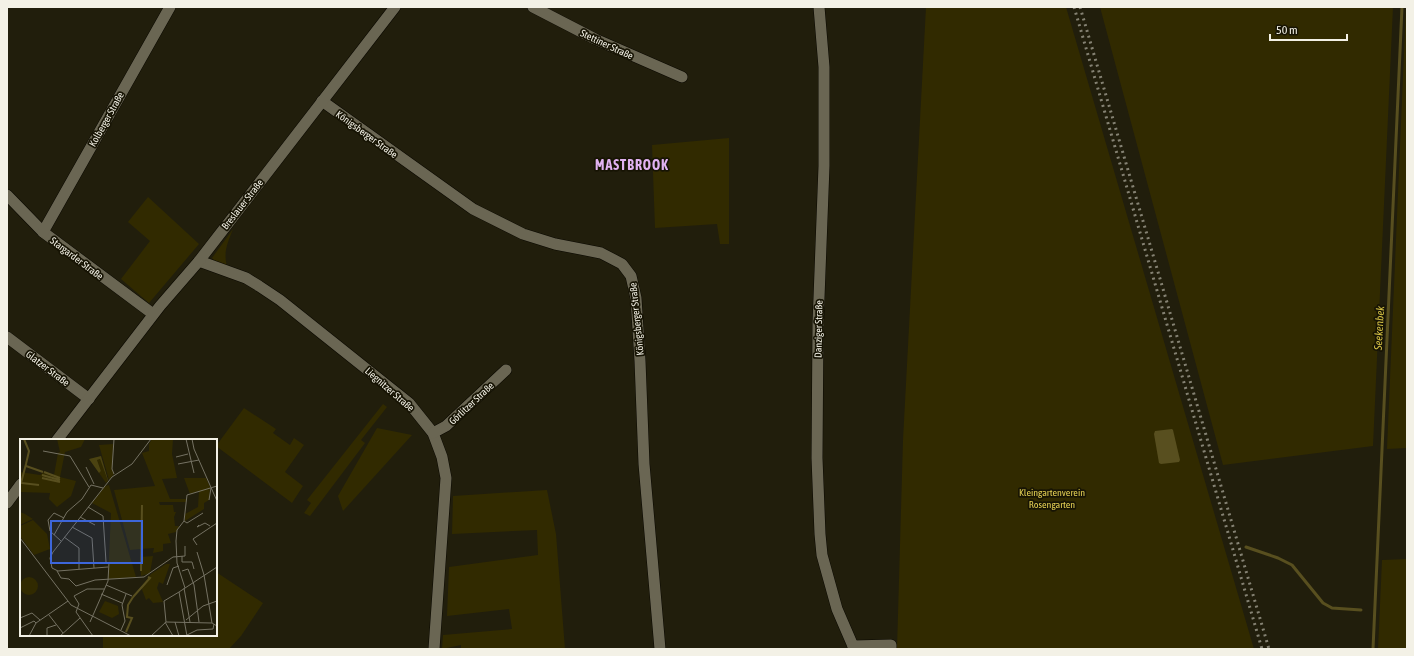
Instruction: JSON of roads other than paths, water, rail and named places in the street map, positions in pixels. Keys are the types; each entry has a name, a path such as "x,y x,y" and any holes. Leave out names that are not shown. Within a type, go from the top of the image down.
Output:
{"street":[{"name":"Kolberger Straße","path":"43,232 170,7"},
{"name":"Breslauer Straße","path":"58,439 154,314 199,261 395,7"},
{"name":"Stettiner Straße","path":"533,7 595,39 682,77"},
{"name":"Danziger Straße","path":"819,7 824,67 824,166 818,324 817,458 822,555 837,609 854,647 891,647"},
{"name":"Königsberger Straße","path":"322,102 473,209 523,234 555,244 602,253 622,264 631,276 636,306 640,361 644,464 660,649"},
{"name":"Stargarder Straße","path":"7,195 43,232 154,314"},
{"name":"Liegnitzer Straße","path":"199,261 246,278 280,300 409,403 433,433 442,457 446,478 434,649"},
{"name":"Glatzer Straße","path":"7,337 89,399"},
{"name":"Görlitzer Straße","path":"433,433 446,426 506,370"},
{"path":"7,503 20,485"}],"waterway":[{"name":"Seekenbek","path":"1373,649 1402,7"},
{"path":"1246,547 1278,558 1292,565 1323,603 1332,608 1361,610"}],"railway":[{"path":"1074,7 1262,649"},
{"path":"1080,7 1269,649"}],"district":[{"name":"MASTBROOK","path":"632,165"}],"park label":[{"name":"Kleingartenverein Rosengarten","path":"1052,498"}]}
